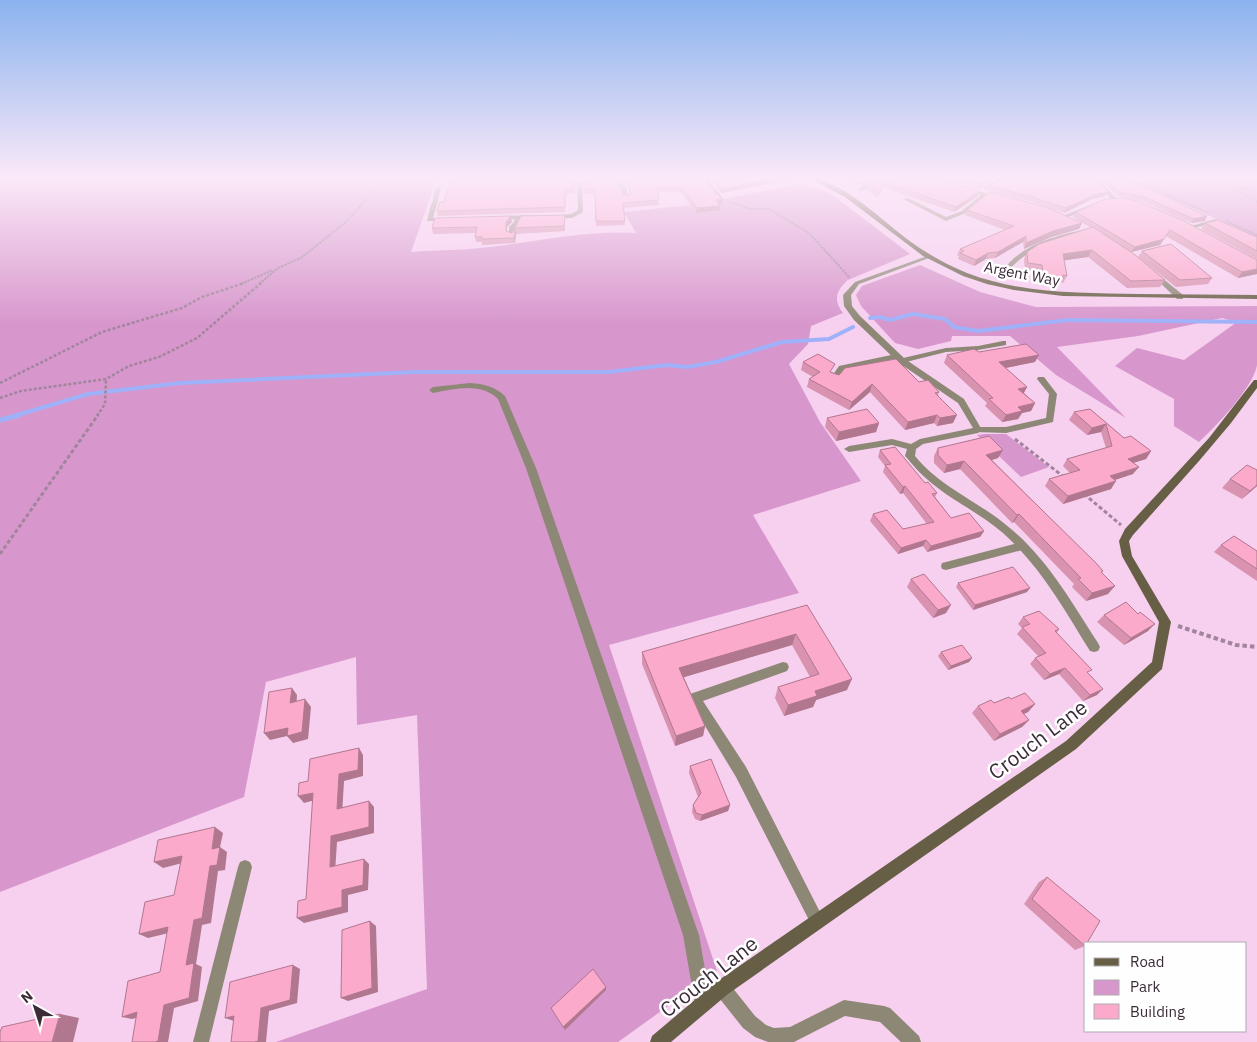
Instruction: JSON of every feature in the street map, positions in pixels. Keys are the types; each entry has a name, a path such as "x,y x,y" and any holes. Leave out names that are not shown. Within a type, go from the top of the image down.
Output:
{"street":[{"path":"511,236 512,227"},
{"name":"Argent Way","path":"888,227 929,257 976,278 1032,292 1064,295 1257,296"},
{"path":"1081,227 1097,235"},
{"path":"1190,227 1198,232"},
{"path":"1006,270 1013,261 1024,253 1056,238 1088,230"},
{"path":"929,257 857,283 847,295 848,306 899,359 961,402 978,430"},
{"path":"1146,267 1180,297"},
{"path":"834,378 842,368 938,351 978,348 1003,343"},
{"path":"1041,379 1053,394 1050,420 1006,430 978,430 920,442 912,447 910,456 937,486 996,523 1022,546 1059,589 1094,647"},
{"path":"1165,622 1123,546 1129,532 1183,473 1257,382"},
{"path":"433,390 479,386 497,392 502,398 531,468 691,935 703,1004"},
{"path":"849,449 892,442 912,447"},
{"path":"946,566 1022,546"},
{"name":"Crouch Lane","path":"658,1042 722,988 1071,745 1158,665 1165,622"},
{"path":"783,668 694,698 741,772 817,921"},
{"path":"201,1042 245,867"},
{"path":"722,988 749,1022 760,1031 774,1036 791,1035 844,1008 884,1014 913,1042"}],"path":[{"path":"0,383 102,332 182,308 202,297 247,282 301,258 340,227"},
{"path":"799,227 809,233 848,277 857,283"},
{"path":"1238,227 1257,235"},
{"path":"0,398 21,392 106,379 197,338 278,268"},
{"path":"0,554 105,404 106,379"},
{"path":"1006,430 1068,481"},
{"path":"1083,494 1129,532"},
{"path":"1165,622 1236,645 1257,647"}],"green space":[{"path":"0,227 420,227 411,252 488,247 584,234 636,233 632,227 874,227 910,254 848,280 837,296 838,304 843,313 811,326 808,344 789,364 820,422 861,481 753,515 799,593 609,645 717,971 618,1042 276,1042 427,989 417,715 357,725 356,657 266,682 244,797 0,892"},
{"path":"1234,227 1257,227 1257,237"},
{"path":"920,265 980,292 1036,307 1257,306 1257,365 1249,384 1241,395 1224,417 1199,442 1174,426 1174,399 1115,366 1137,348 1184,360 1237,322 1222,318 1138,336 1057,347 1126,418 1056,375 1010,336 952,336 951,341 918,349 895,343 861,306 856,295 862,286"},
{"path":"1006,434 1049,467 1021,477 977,435"}],"building":[{"path":"432,227 506,227 506,231 512,233 515,227 549,227 515,228 514,238 482,239 482,237 475,237 477,227 432,228"},
{"path":"1013,227 1069,227 1053,231 1026,243 1026,236 998,252 988,253 976,260 960,253 964,251 960,249"},
{"path":"1093,227 1134,254 1165,280 1131,281 1092,250 1063,254 1067,276 1063,275 1063,278 1043,275 1042,265 1028,263 1027,252 1039,244"},
{"path":"1101,227 1194,227 1257,260 1257,269 1242,272 1170,230 1164,239 1135,247"},
{"path":"1212,227 1233,227 1257,237 1257,251"},
{"path":"1171,244 1212,278 1180,280 1142,251"},
{"path":"1026,344 1039,355 999,362 1027,387 1018,389 1035,403 1018,407 1022,411 1006,415 989,399 993,398 947,355 974,349 979,352"},
{"path":"818,354 835,364 830,372 839,375 845,368 896,359 919,382 928,380 939,392 935,393 957,415 940,418 937,415 908,422 872,384 852,402 809,379 820,372 803,362"},
{"path":"867,409 879,423 839,432 827,418"},
{"path":"1090,409 1124,438 1131,436 1151,451 1128,459 1139,467 1110,476 1116,481 1068,496 1049,479 1080,470 1067,459 1112,446 1106,424 1092,428 1074,412"},
{"path":"989,436 1003,450 986,455 1096,563 1103,571 1101,572 1115,586 1092,593 1078,579 1081,578 1019,514 1017,515 964,461 947,465 938,455 938,448"},
{"path":"895,447 925,483 928,482 937,493 932,494 951,518 969,513 984,531 931,546 926,540 901,548 873,514 887,510 903,529 934,522 885,465 891,464 880,450"},
{"path":"1247,465 1257,470 1257,485 1250,491 1230,479"},
{"path":"1234,536 1257,551 1257,569 1221,545"},
{"path":"1013,567 1030,588 975,605 958,583"},
{"path":"924,574 951,605 938,610 911,579"},
{"path":"1126,602 1138,614 1140,612 1155,624 1131,638 1104,615"},
{"path":"807,605 852,679 815,691 817,696 788,705 778,687 819,674 796,634 679,668 705,726 676,736 642,652"},
{"path":"1039,611 1059,629 1055,631 1092,670 1087,672 1103,689 1090,695 1065,668 1050,674 1035,658 1046,653 1022,627 1030,624 1023,617"},
{"path":"962,645 972,658 951,666 941,652"},
{"path":"292,688 290,703 305,699 302,732 287,736 288,728 264,733 269,692"},
{"path":"1025,693 1035,704 1021,711 1029,720 1000,734 978,706 991,700 994,703"},
{"path":"359,748 358,770 339,774 337,809 369,801 369,827 331,836 330,867 364,859 363,885 342,890 342,907 297,918 298,901 306,899 313,793 298,796 299,783 308,781 310,759"},
{"path":"711,759 730,805 702,815 696,813 693,805 701,793 690,766"},
{"path":"215,827 212,849 220,847 217,865 210,866 202,918 194,920 186,965 194,963 189,998 164,1005 158,1041 132,1042 137,1012 122,1017 128,981 160,972 168,927 139,934 145,902 174,895 182,856 154,862 158,840"},
{"path":"1047,877 1100,921 1088,942 1084,942 1084,945 1032,899"},
{"path":"370,921 372,988 341,998 342,930"},
{"path":"293,965 290,1000 261,1008 258,1041 231,1042 234,1016 225,1018 230,982"},
{"path":"593,969 606,987 563,1027 551,1008"},
{"path":"60,1014 52,1042 0,1042 2,1027"}],"waterway":[{"path":"870,318 880,317 890,320 913,314 945,319 954,327 978,331 1068,320 1257,322"},
{"path":"14,416 88,394 180,383 414,372 609,372 667,365 687,367 716,362 782,342 829,339 853,327"},
{"path":"0,420 19,415"}]}
